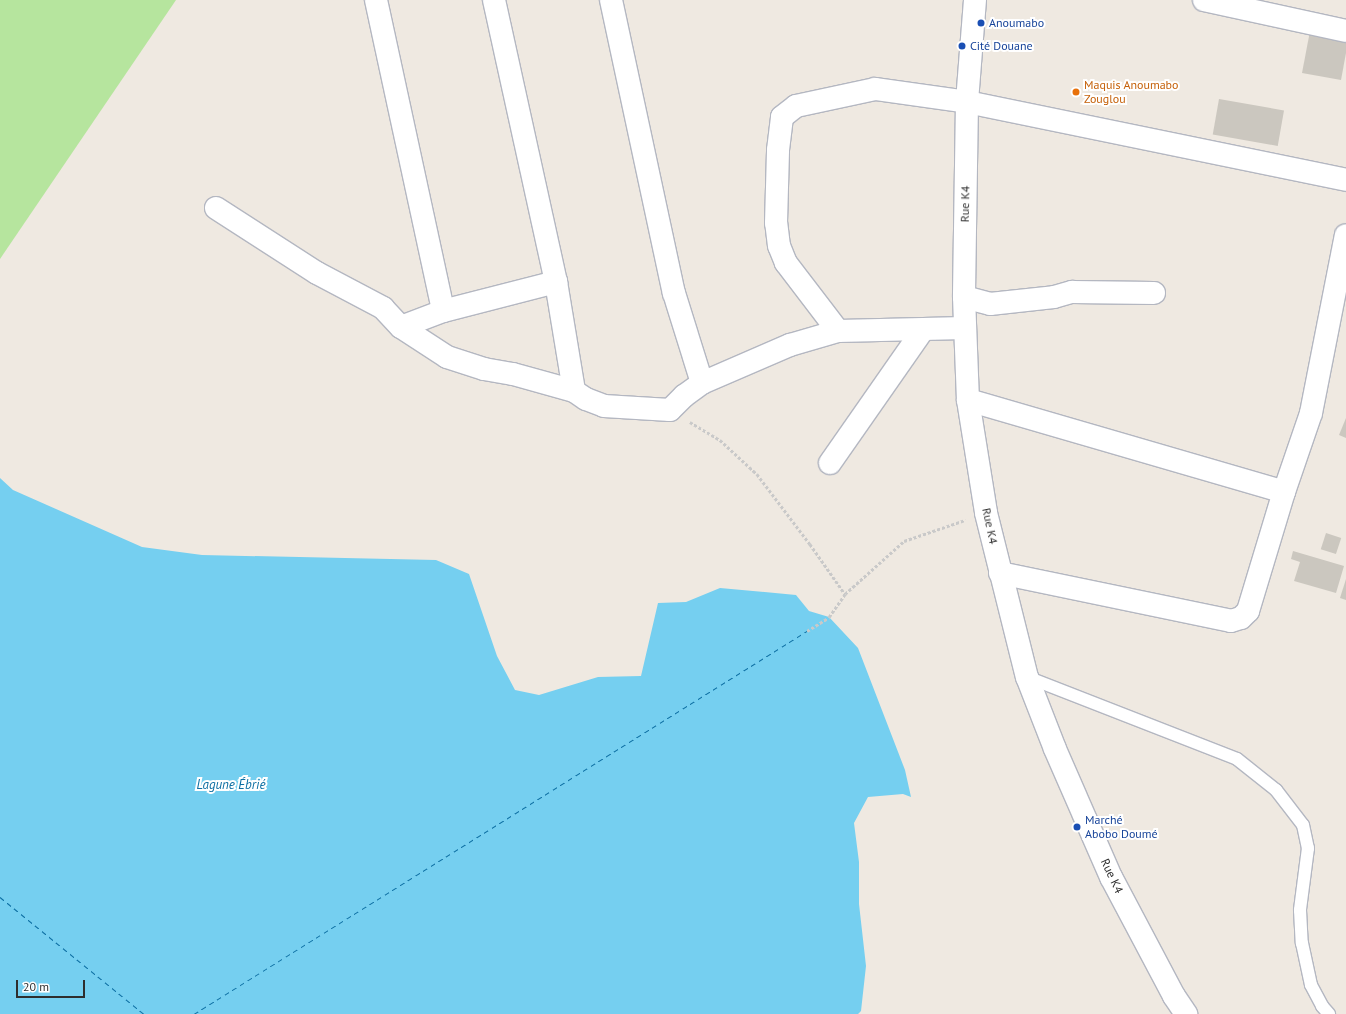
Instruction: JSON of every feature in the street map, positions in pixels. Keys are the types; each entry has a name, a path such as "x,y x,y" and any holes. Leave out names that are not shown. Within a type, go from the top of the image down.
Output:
{"street":[{"path":"376,0 443,311"},
{"path":"494,0 556,282 574,391"},
{"path":"612,0 674,293 702,383"},
{"name":"Rue K4","path":"975,0 967,102 964,297 968,400 986,513 1027,678 1111,877 1174,996 1186,1014"},
{"path":"1204,0 1346,31"},
{"path":"838,331 786,263 779,246 776,223 778,150 782,117 796,106 875,89 967,102 1346,180"},
{"path":"216,208 316,273 384,308 401,327 447,357 484,369 513,374 574,391 586,399 604,406 670,410 684,396 702,383 790,345 838,331 965,328"},
{"path":"1000,573 1231,621 1241,618 1248,611 1284,492 1312,412 1346,235"},
{"path":"401,327 443,311 556,282"},
{"path":"964,297 990,304 1054,297 1072,292 1154,293"},
{"path":"830,463 922,330"},
{"path":"968,400 1284,492"}],"lane":[{"path":"1027,678 1236,759 1276,790 1304,825 1308,848 1300,910 1302,943 1311,985 1322,1006 1329,1014"}],"path":[{"path":"670,410 720,440 757,474 810,544 845,594"},
{"path":"807,631 829,617 845,594 904,541 986,513"}],"green space":[{"path":"0,0 176,0 0,259"}],"water":[{"name":"Lagune Ébrié","path":"0,478 13,490 142,547 202,555 436,560 469,574 497,656 515,690 539,695 598,677 641,676 658,603 686,602 720,588 796,595 809,611 829,617 858,648 905,770 911,797 903,794 868,797 854,823 859,862 859,904 866,966 861,1011 858,1014 0,1014"}],"building":[{"path":"1310,31 1346,38 1346,53 1341,80 1302,73"},
{"path":"1219,99 1284,110 1278,146 1213,134"},
{"path":"1346,418 1346,438 1339,435"},
{"path":"1326,533 1341,538 1336,554 1321,549"},
{"path":"1293,551 1344,566 1336,593 1294,581 1300,562 1291,559"},
{"path":"1346,579 1346,600 1340,598"}],"ferry route":[{"path":"194,1014 807,631"},
{"path":"0,897 144,1014"}],"place":[{"name":"Anoumabo","path":"981,23"},
{"name":"Cité Douane","path":"962,46"},
{"name":"Maquis Anoumabo Zouglou","path":"1076,92"},
{"name":"Marché Abobo Doumé","path":"1077,827"}]}
